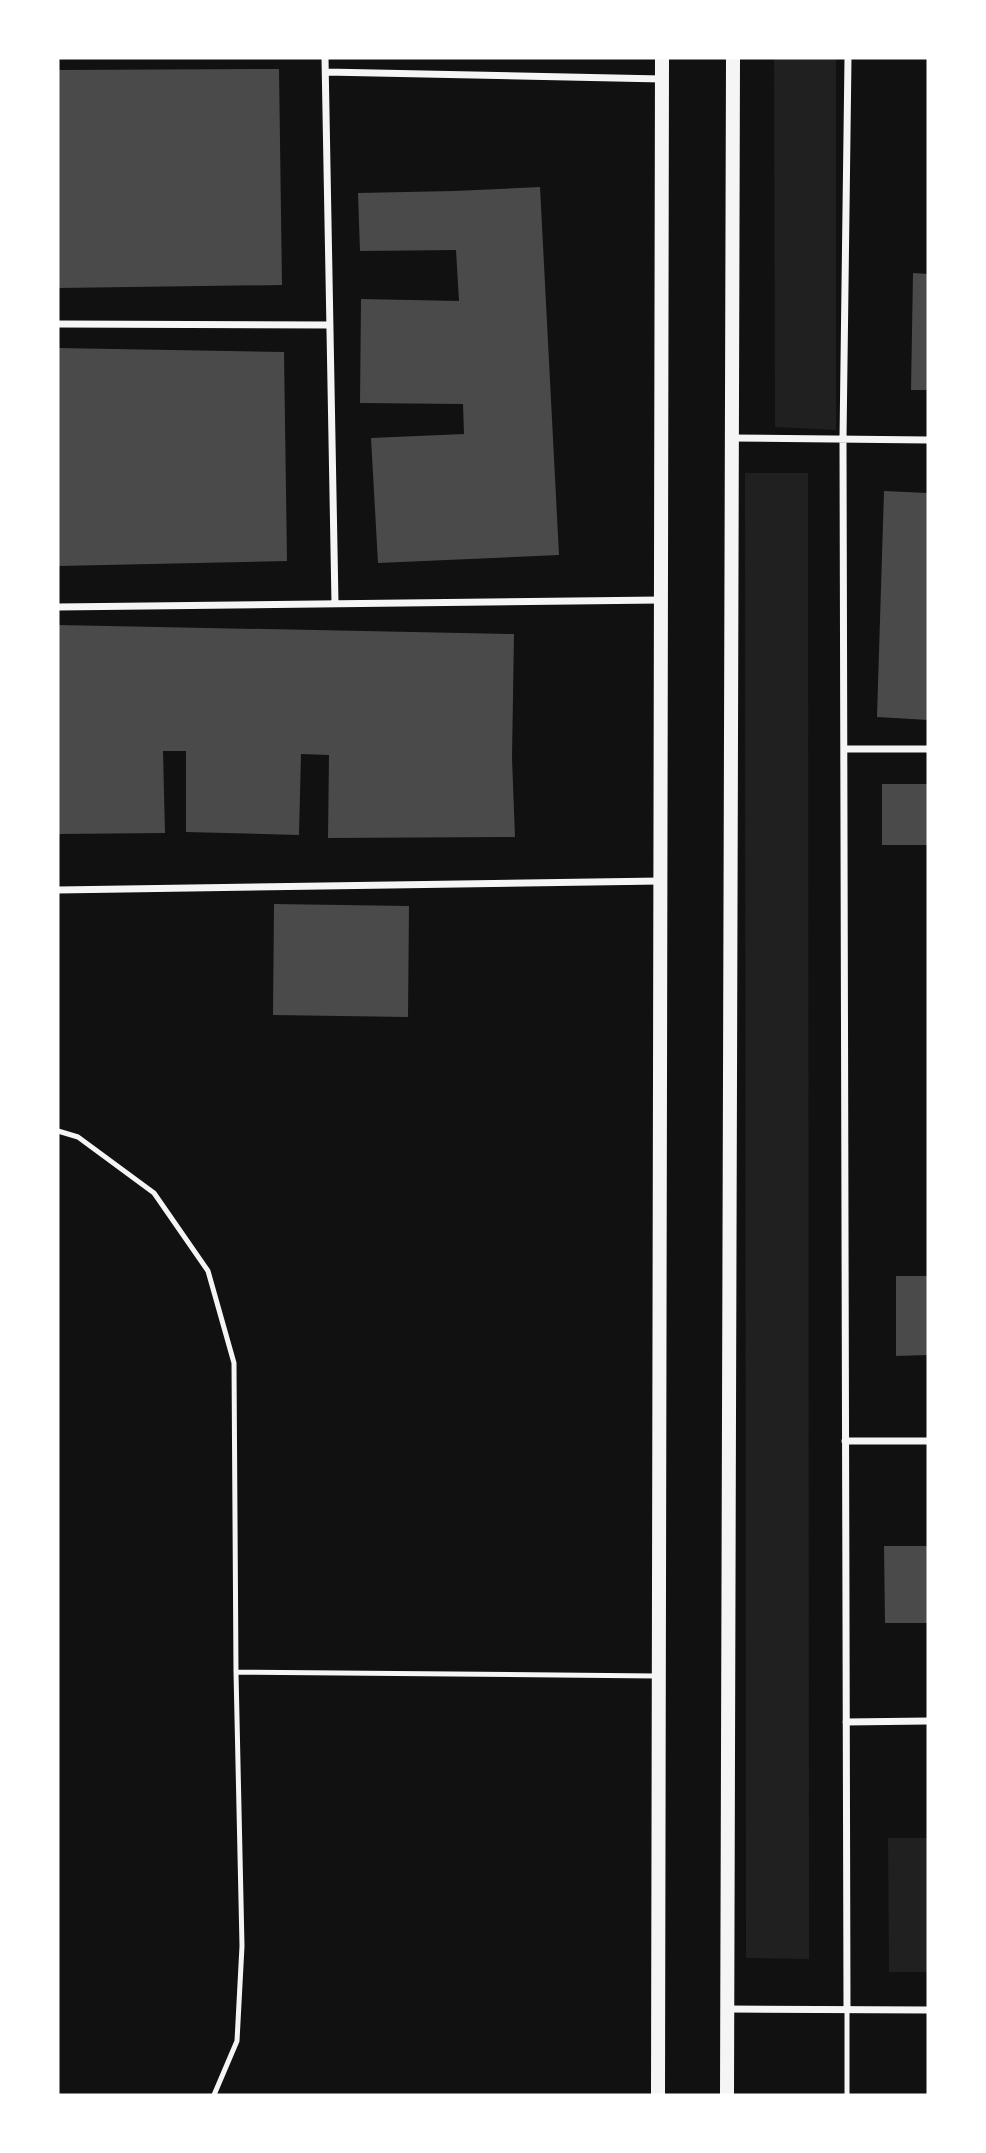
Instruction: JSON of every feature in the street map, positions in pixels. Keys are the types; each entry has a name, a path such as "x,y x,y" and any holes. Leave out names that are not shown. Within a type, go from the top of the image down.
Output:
{"main road":[{"path":"658,2095 662,58"},
{"path":"727,2095 733,58"}],"street":[{"path":"325,58 335,603"},
{"path":"846,2010 843,439 848,58"},
{"path":"326,72 662,79"},
{"path":"58,324 330,325"},
{"path":"732,438 928,440"},
{"path":"58,607 660,600"},
{"path":"845,749 928,749"},
{"path":"58,890 660,881"},
{"path":"845,1441 928,1441"},
{"path":"846,1722 928,1721"},
{"path":"727,2009 928,2010"}],"lane":[{"path":"58,1131 78,1137 154,1193 208,1272 234,1363 236,1672 242,1946 237,2041 214,2095"},
{"path":"236,1672 659,1676"},
{"path":"846,2010 847,2095"}],"shaded area":[{"path":"774,58 836,58 836,430 775,427"},
{"path":"745,473 808,473 809,1959 746,1958"},
{"path":"888,1838 928,1838 928,1972 889,1972"}],"building":[{"path":"279,69 282,285 58,288 58,70"},
{"path":"540,187 559,555 378,563 371,438 464,434 463,404 360,403 361,299 459,301 456,250 360,251 358,193"},
{"path":"913,273 928,274 928,390 911,390"},
{"path":"58,348 284,352 287,561 58,566"},
{"path":"884,491 928,493 928,720 877,717"},
{"path":"58,625 514,634 512,758 515,837 328,838 329,755 301,754 299,835 186,832 186,751 163,751 165,833 58,834"},
{"path":"882,784 928,784 928,845 882,845"},
{"path":"274,904 409,906 408,1017 273,1015"},
{"path":"896,1276 928,1276 928,1355 896,1356"},
{"path":"884,1546 928,1546 928,1623 885,1623"}]}
